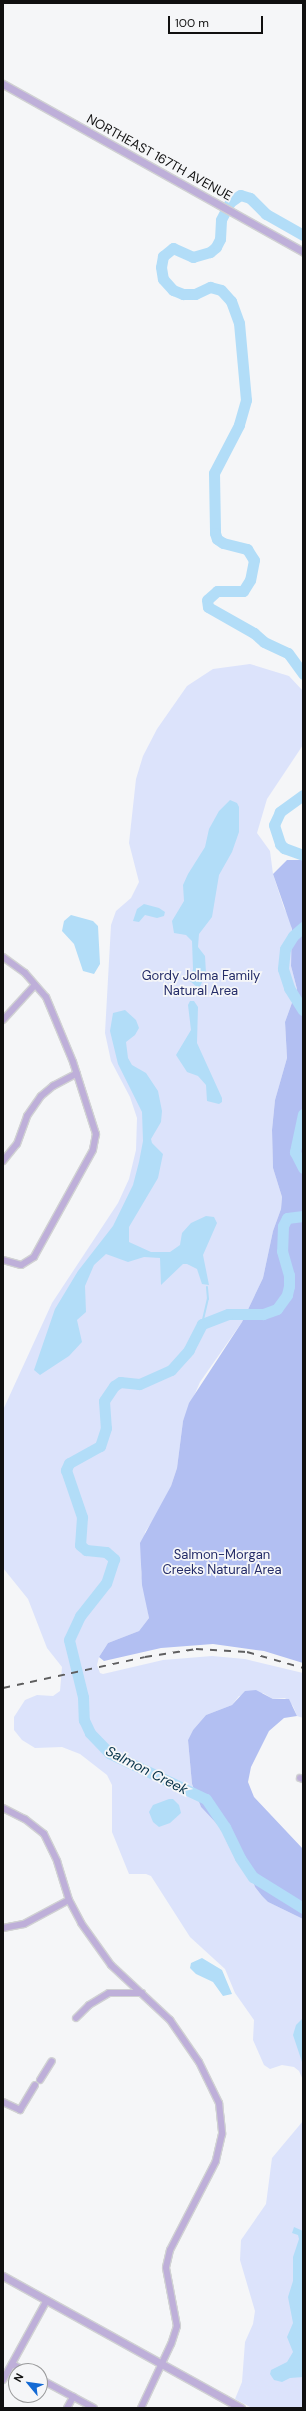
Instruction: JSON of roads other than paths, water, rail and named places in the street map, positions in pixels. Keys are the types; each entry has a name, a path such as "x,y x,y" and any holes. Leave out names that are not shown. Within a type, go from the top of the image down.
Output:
{"street":[{"name":"NORTHEAST 167TH AVENUE","path":"3,84 303,252"},
{"path":"3,957 25,973 46,997 77,1073 95,1123 96,1139 93,1150 36,1254 26,1264 13,1265 3,1260"},
{"path":"3,1020 35,985"},
{"path":"3,1161 17,1144 27,1116 40,1096 53,1086 77,1073"},
{"path":"3,1808 26,1819 44,1834 57,1861 69,1900 81,1923 111,1965 170,2020 199,2062 219,2103 222,2134 211,2174 170,2250 166,2268 177,2326 141,2408"},
{"path":"3,1928 24,1924 69,1900"},
{"path":"76,2018 89,2005 109,1993 142,1993"},
{"path":"40,2080 52,2061"},
{"path":"3,2102 20,2110 34,2085"},
{"path":"3,2276 241,2408"},
{"path":"13,2363 47,2300"},
{"path":"3,2380 8,2371"},
{"path":"48,2383 94,2408"},
{"path":"67,2408 73,2397"}],"waterway":[{"name":"Salmon Creek","path":"303,235 266,214 250,198 240,195 230,202 221,220 220,239 216,247 210,252 193,257 173,248 163,256 161,267 163,279 173,290 183,294 195,294 210,287 221,290 231,301 239,323 246,400 239,425 214,473 215,533 217,539 223,543 247,549 254,560 250,580 243,591 217,591 207,600 208,607 254,633 264,642 288,653 303,674"},
{"name":"Salmon Creek","path":"303,795 280,812 274,825 280,844 284,848 303,855"},
{"name":"Salmon Creek","path":"303,927 293,936 285,949 283,969 289,988 303,1010"},
{"name":"Salmon Creek","path":"303,1114 295,1152 303,1168"},
{"name":"Salmon Creek","path":"303,1216 287,1218 283,1226 282,1251 289,1275 289,1286 287,1295 277,1309 263,1314 228,1314 202,1324 189,1350 171,1370 139,1384 120,1382 114,1386 104,1401 106,1428 100,1446 69,1463 66,1470 82,1517 80,1545 86,1550 106,1552 114,1559 106,1583 80,1616 69,1640 83,1697 84,1720 90,1733 109,1753 206,1799 225,1827 240,1858 253,1877 303,1908"},
{"name":"Salmon Creek","path":"202,1324 208,1299 207,1287"}],"railway":[{"path":"3,1688 145,1657 196,1649 247,1652 303,1668"}],"park label":[{"name":"Gordy Jolma Family Natural Area","path":"201,984"},
{"name":"Salmon-Morgan Creeks Natural Area","path":"222,1564"}]}
